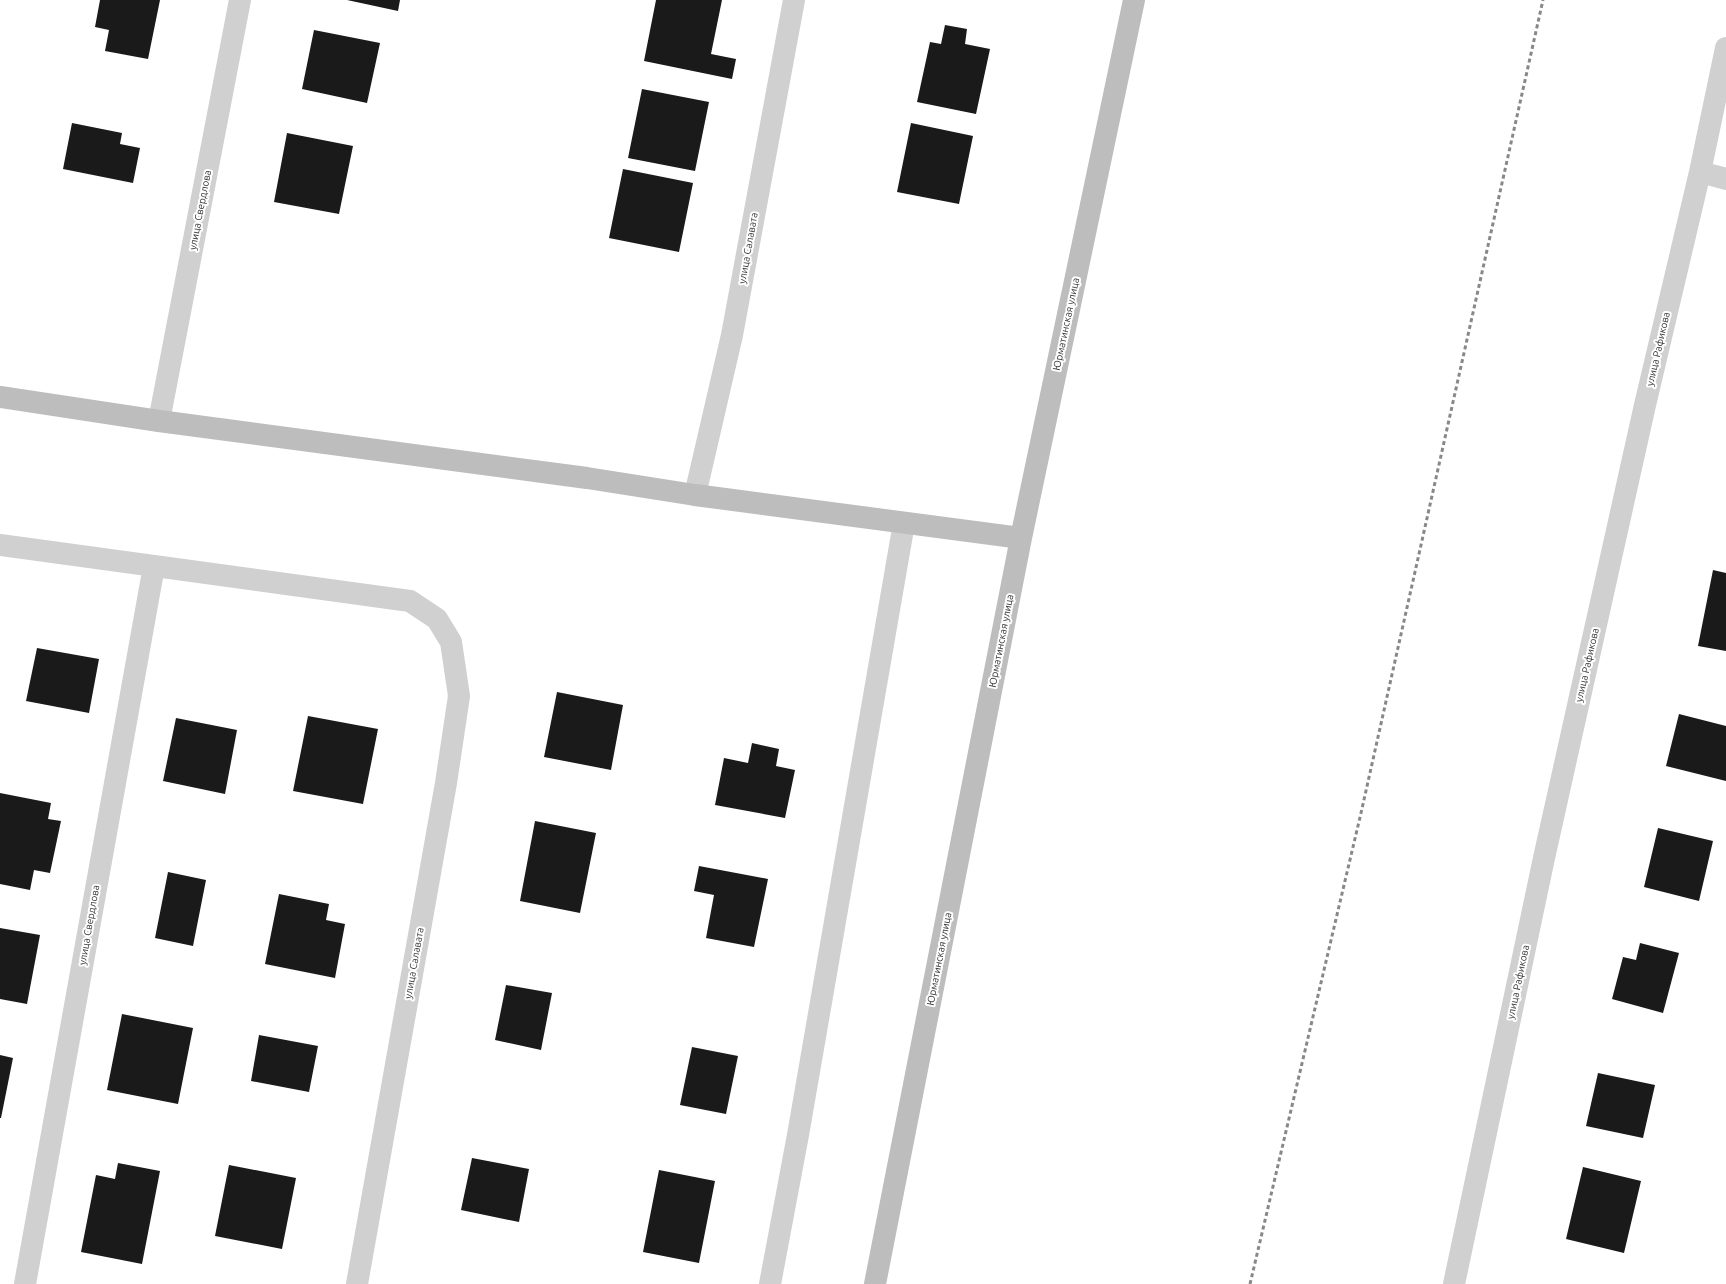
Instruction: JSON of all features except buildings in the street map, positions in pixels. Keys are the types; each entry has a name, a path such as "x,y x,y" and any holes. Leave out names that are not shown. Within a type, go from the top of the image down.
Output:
{"main road":[{"name":"Юрматинская улица","path":"875,1284 1021,538 1134,0"},
{"path":"0,397 159,421 587,478 695,495 1021,538"}],"street":[{"name":"улица Свердлова","path":"159,421 240,0"},
{"name":"улица Салавата","path":"695,495 732,335 794,0"},
{"name":"улица Рафикова","path":"1454,1284 1551,827 1645,405 1700,172 1726,48"},
{"path":"1700,172 1726,179"},
{"path":"770,1284 801,1120 904,523"},
{"path":"0,545 154,566"},
{"name":"улица Свердлова","path":"25,1284 154,566"},
{"name":"улица Салавата","path":"154,566 410,601 437,619 451,642 459,696 444,790 357,1284"}],"railway":[{"path":"1250,1284 1361,813 1543,0"}]}
